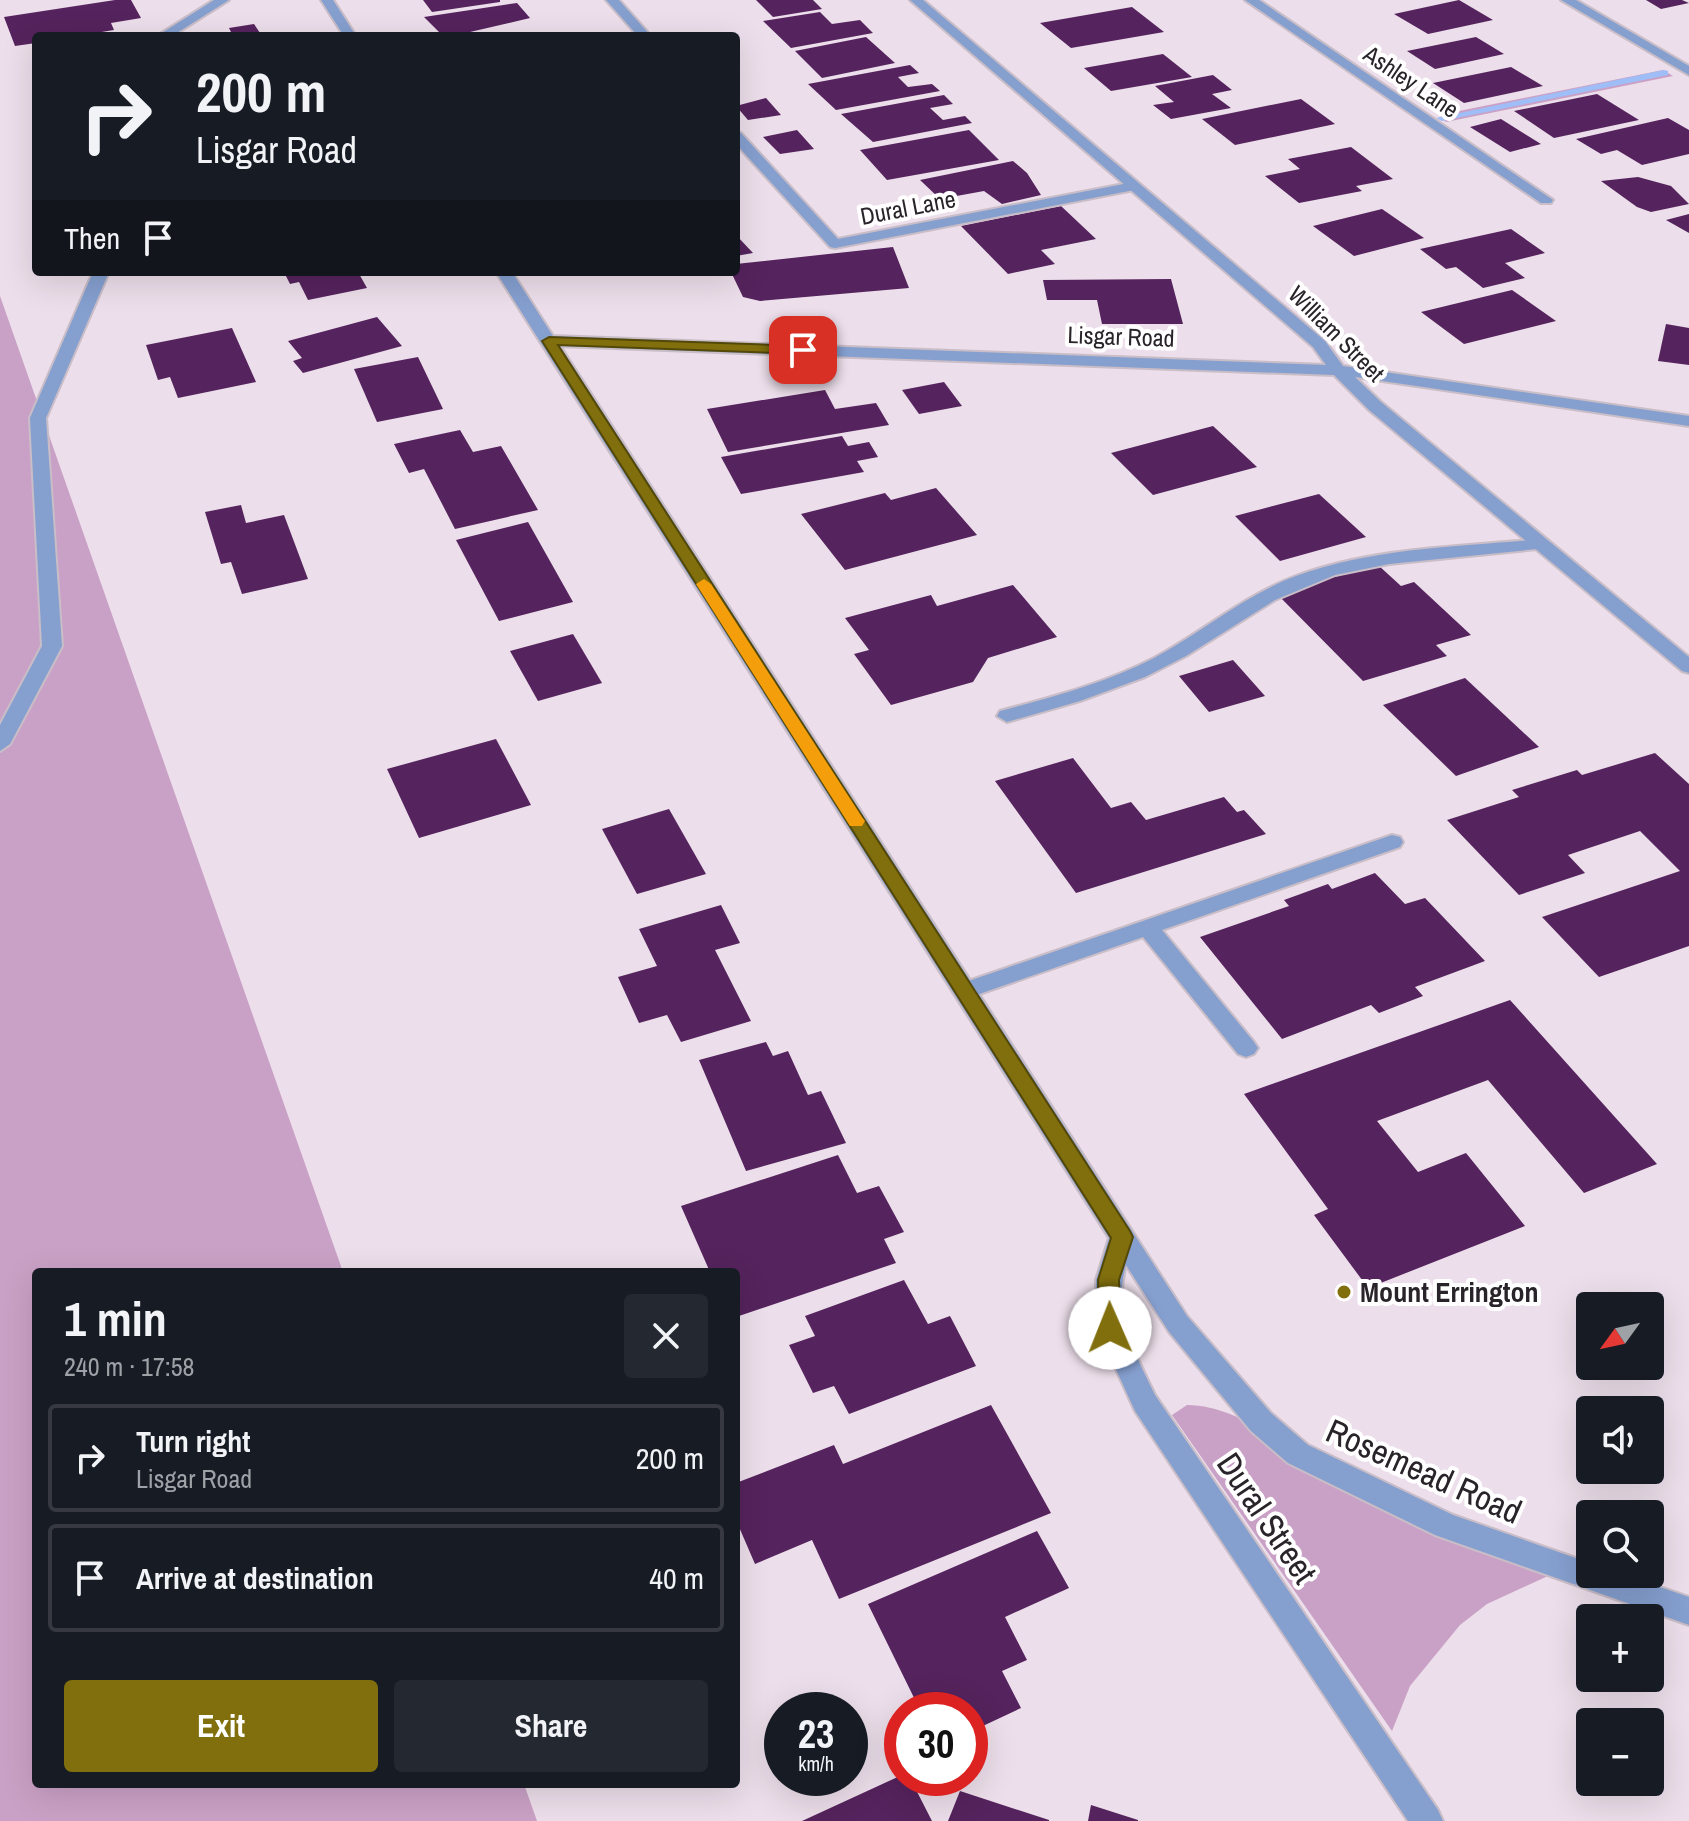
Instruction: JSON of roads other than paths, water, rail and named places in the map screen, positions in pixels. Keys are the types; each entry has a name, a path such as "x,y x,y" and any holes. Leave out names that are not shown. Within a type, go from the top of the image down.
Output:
{"street":[{"path":"170,32 223,0"},
{"path":"327,0 347,32"},
{"path":"612,0 641,32"},
{"name":"William Street","path":"916,0 1319,344 1338,370 1375,406 1689,667"},
{"name":"Ashley Lane","path":"1251,0 1546,200"},
{"path":"1567,0 1689,71"},
{"name":"Dural Lane","path":"740,140 835,244 1134,186"},
{"path":"0,744 52,646 38,418 99,276"},
{"path":"507,276 1122,1237"},
{"name":"Lisgar Road","path":"549,341 1338,370 1689,421"},
{"path":"1007,716 1100,689 1177,653 1260,599 1302,580 1340,568 1390,558 1541,544"},
{"path":"965,991 1392,842"},
{"path":"1148,928 1246,1048"},
{"name":"Rosemead Road","path":"1122,1237 1178,1324 1261,1422 1298,1454 1445,1526 1689,1611"},
{"name":"Dural Street","path":"1122,1237 1109,1280 1110,1328 1145,1403 1427,1821"}],"waterway":[{"path":"1442,118 1664,73"}],"place":[{"name":"Mount Errington","path":"1344,1292"}]}
